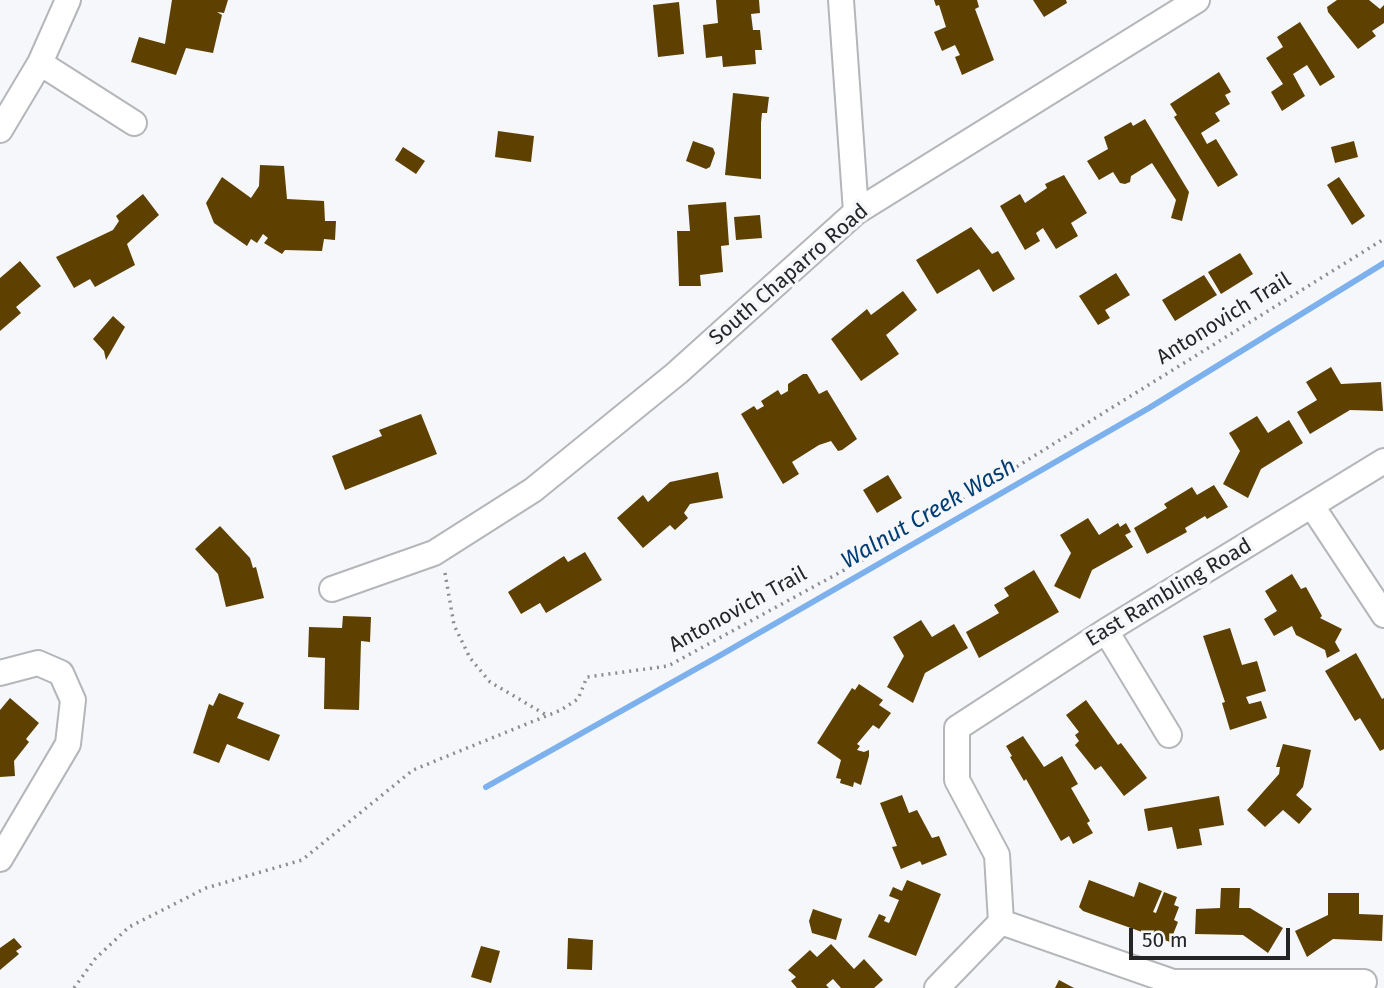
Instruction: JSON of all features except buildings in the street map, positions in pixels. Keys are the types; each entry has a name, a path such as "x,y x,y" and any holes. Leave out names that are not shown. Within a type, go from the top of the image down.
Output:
{"street":[{"path":"0,130 40,62 68,0"},
{"path":"841,0 856,212"},
{"name":"South Chaparro Road","path":"332,589 434,553 554,473 677,373 856,212 1197,0"},
{"path":"40,62 134,123"},
{"name":"East Rambling Road","path":"1001,922 997,855 957,780 957,728 1106,631 1384,461"},
{"path":"1312,506 1384,615"},
{"path":"1106,631 1169,735"},
{"path":"0,673 38,663 61,673 73,700 68,744 0,859"},
{"path":"937,988 1001,922 1173,982 1364,982"}],"path":[{"name":"Antonovich Trail","path":"74,988 95,959 129,927 205,888 302,860 413,770 548,716 578,699 587,677 668,666 892,544 1384,239"},
{"path":"434,553 445,572 454,625 470,658 490,682 548,716"}],"waterway":[{"name":"Walnut Creek Wash","path":"486,787 1149,408 1384,263"}]}
